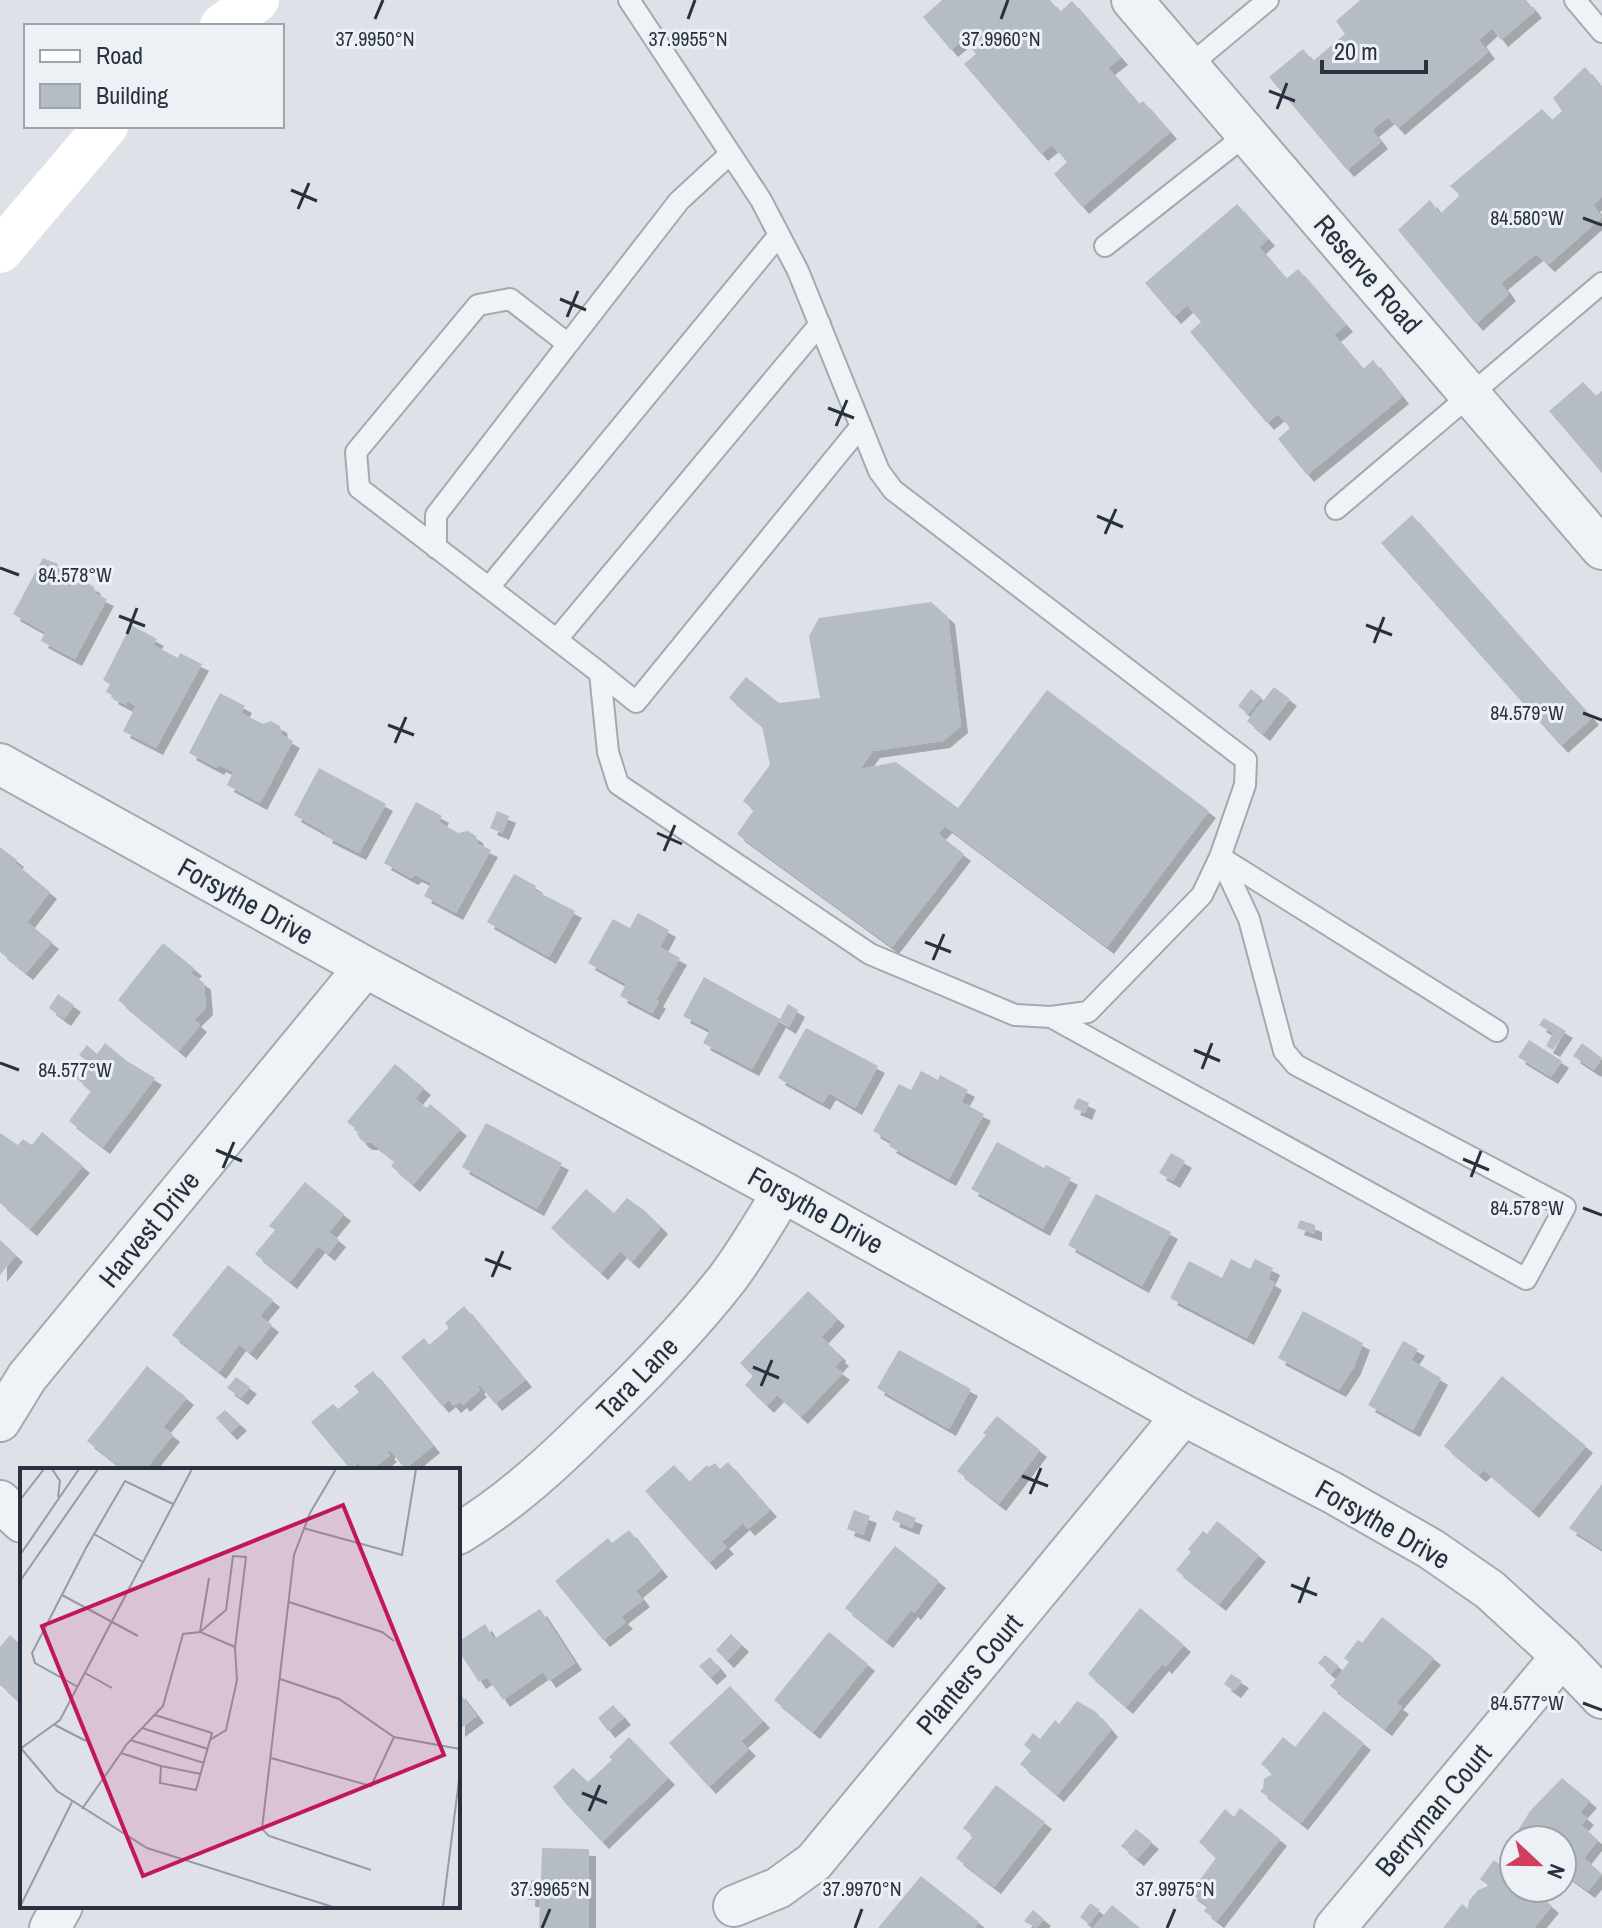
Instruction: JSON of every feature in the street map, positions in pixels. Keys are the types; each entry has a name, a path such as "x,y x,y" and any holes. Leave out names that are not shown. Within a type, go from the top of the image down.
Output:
{"street":[{"path":"225,24 257,0"},
{"name":"Reserve Road","path":"1132,0 1602,549"},
{"path":"0,251 104,128"},
{"name":"Forsythe Drive","path":"0,764 365,967 783,1192 1431,1549 1490,1590 1562,1656 1602,1698"},
{"name":"Harvest Drive","path":"0,1421 27,1377 365,967"},
{"name":"Tara Lane","path":"460,1533 540,1475 634,1384 726,1280 783,1192"},
{"name":"Planters Court","path":"734,1906 778,1888 814,1862 1183,1415"},
{"path":"0,1501 20,1520"},
{"name":"Berryman Court","path":"1335,1928 1562,1656"},
{"path":"50,1928 61,1908"}],"lane":[{"path":"600,673 608,752 618,784 870,954 1015,1015 1051,1017 1088,1012 1202,895 1220,857 1245,785 1246,760 893,490 879,471 798,271 761,200 629,0"},
{"path":"1189,66 1268,0"},
{"path":"1575,0 1602,32"},
{"path":"1105,246 1247,134"},
{"path":"436,548 436,515 679,201 730,154"},
{"path":"490,586 779,235"},
{"path":"1336,509 1602,283"},
{"path":"568,344 510,299 478,305 356,452 359,488 490,586 636,702 861,426"},
{"path":"557,639 820,324"},
{"path":"1051,1017 1526,1279 1565,1207 1296,1065 1284,1051 1249,919 1220,857"},
{"path":"1220,857 1497,1031"}],"building":[{"path":"942,0 1050,0 1060,12 1072,1 1121,58 1108,68 1139,104 1143,101 1170,132 1082,207 1054,174 1067,162 1052,145 1041,154 964,64 976,54 964,39 951,50 923,17"},
{"path":"1360,0 1526,0 1535,11 1501,40 1492,28 1479,40 1488,52 1398,128 1388,117 1372,130 1381,142 1347,170 1269,77 1303,49 1313,61 1345,34 1336,21"},
{"path":"1585,67 1602,88 1602,197 1593,205 1602,217 1548,265 1536,254 1501,283 1509,294 1476,324 1398,230 1430,200 1440,214 1460,195 1450,186 1542,109 1552,120 1562,111 1553,98"},
{"path":"1237,204 1268,239 1259,247 1286,279 1298,269 1346,325 1334,335 1363,369 1373,360 1402,397 1307,475 1278,439 1290,428 1278,414 1267,423 1190,332 1201,322 1187,305 1174,317 1145,283"},
{"path":"1583,382 1596,396 1602,391 1602,473 1549,411"},
{"path":"1412,515 1592,718 1561,746 1381,543"},
{"path":"43,558 58,564 55,570 78,583 83,581 93,586 96,594 107,599 75,659 41,641 45,632 13,614"},
{"path":"931,602 948,617 961,726 943,741 873,751 860,769 896,762 958,808 1047,690 1209,811 1107,947 945,826 938,834 964,854 892,947 737,834 754,810 743,801 770,765 762,726 729,698 746,677 779,703 820,698 809,636 819,618"},
{"path":"131,625 157,639 153,645 178,658 180,653 202,664 156,748 123,731 136,706 127,701 126,705 111,697 106,692 110,684 103,680"},
{"path":"1274,687 1290,699 1263,734 1247,721"},
{"path":"1251,689 1261,697 1248,714 1238,706"},
{"path":"220,693 245,706 241,713 263,724 271,721 280,726 282,735 293,741 260,803 227,785 233,772 219,765 217,768 189,753"},
{"path":"319,768 386,804 359,853 325,836 326,833 294,815"},
{"path":"416,802 442,816 439,822 458,833 468,831 476,836 478,844 491,850 456,913 424,896 431,883 415,875 411,878 384,863"},
{"path":"497,811 509,816 502,833 490,828"},
{"path":"0,847 50,892 27,922 52,942 26,973 0,952"},
{"path":"514,874 536,886 534,890 575,911 549,957 487,922"},
{"path":"638,913 669,930 660,947 680,958 652,1013 620,996 626,984 588,963 613,919 630,928"},
{"path":"163,943 195,969 191,973 204,983 206,1008 194,1020 200,1025 179,1051 118,1000"},
{"path":"704,977 780,1019 752,1069 703,1043 710,1030 683,1016"},
{"path":"58,994 74,1005 64,1019 49,1008"},
{"path":"788,1004 798,1010 789,1027 779,1021"},
{"path":"1544,1018 1566,1031 1553,1050 1546,1046 1553,1033 1539,1025"},
{"path":"806,1028 878,1066 855,1108 829,1093 823,1103 778,1078"},
{"path":"1529,1040 1562,1061 1551,1077 1518,1057"},
{"path":"105,1043 155,1078 103,1147 69,1121 91,1091 76,1078 88,1062 79,1055 87,1045 97,1054"},
{"path":"1582,1043 1602,1058 1594,1070 1573,1056"},
{"path":"395,1064 424,1088 415,1099 427,1108 430,1104 460,1129 413,1185 391,1166 395,1161 372,1143 361,1140 357,1134 359,1131 347,1122"},
{"path":"921,1071 938,1080 940,1075 968,1090 961,1102 984,1114 949,1179 889,1146 892,1142 873,1131 899,1084 911,1090"},
{"path":"1078,1098 1089,1103 1085,1113 1073,1108"},
{"path":"486,1123 562,1163 537,1209 462,1167"},
{"path":"42,1132 83,1166 30,1229 0,1203 0,1133 18,1145 23,1139 32,1145"},
{"path":"997,1142 1044,1168 1046,1165 1071,1178 1043,1229 971,1189"},
{"path":"1171,1153 1185,1161 1173,1181 1159,1173"},
{"path":"305,1182 344,1214 329,1232 339,1240 328,1254 318,1246 290,1282 255,1254 275,1230 269,1226"},
{"path":"586,1189 614,1213 627,1198 661,1227 632,1262 620,1251 601,1273 551,1228"},
{"path":"1096,1194 1171,1232 1142,1286 1068,1245"},
{"path":"1300,1220 1315,1225 1315,1234 1297,1228"},
{"path":"0,1240 16,1255 0,1275"},
{"path":"1231,1259 1250,1269 1255,1259 1273,1268 1268,1279 1275,1283 1247,1338 1170,1298 1189,1261 1222,1278"},
{"path":"228,1265 273,1300 260,1316 272,1325 250,1353 239,1344 219,1372 172,1335"},
{"path":"808,1291 838,1319 821,1337 839,1354 842,1359 835,1367 843,1373 801,1417 777,1395 767,1406 745,1385 753,1376 740,1363"},
{"path":"464,1306 525,1380 495,1404 480,1385 477,1387 480,1390 463,1405 460,1401 454,1406 449,1400 442,1406 401,1357 424,1338 429,1345 449,1328 445,1323"},
{"path":"1303,1311 1363,1343 1354,1367 1339,1390 1278,1358"},
{"path":"1403,1341 1418,1349 1411,1360 1441,1378 1413,1430 1368,1405"},
{"path":"899,1350 971,1389 949,1429 877,1388"},
{"path":"147,1366 187,1398 163,1427 173,1435 147,1468 121,1468 87,1441"},
{"path":"373,1371 433,1446 406,1468 390,1450 387,1452 390,1455 374,1468 362,1468 358,1463 349,1468 311,1422 333,1404 338,1409 359,1392 354,1386"},
{"path":"1502,1376 1586,1446 1532,1511 1484,1470 1479,1475 1444,1446"},
{"path":"236,1377 250,1387 241,1398 227,1388"},
{"path":"225,1410 240,1424 230,1433 216,1418"},
{"path":"997,1416 1040,1450 999,1504 957,1471"},
{"path":"728,1462 770,1510 748,1529 743,1523 722,1542 727,1547 709,1563 645,1491 674,1465 689,1482 707,1465 709,1467 715,1463 720,1469"},
{"path":"1602,1484 1602,1549 1569,1528"},
{"path":"854,1510 870,1516 863,1535 847,1529"},
{"path":"896,1510 916,1518 912,1528 892,1520"},
{"path":"1217,1521 1259,1555 1219,1604 1176,1570 1203,1531 1207,1534"},
{"path":"629,1530 661,1570 636,1591 643,1600 621,1617 626,1622 603,1640 555,1581 608,1538 612,1543"},
{"path":"895,1546 939,1581 914,1613 911,1610 886,1641 845,1608"},
{"path":"1140,1608 1184,1645 1165,1667 1162,1664 1126,1707 1088,1674"},
{"path":"540,1609 575,1663 549,1681 543,1672 503,1700 487,1677 479,1682 460,1653 460,1641 485,1624 494,1639"},
{"path":"1382,1617 1434,1658 1396,1703 1402,1707 1385,1729 1330,1686 1349,1662 1344,1658 1358,1640 1362,1643"},
{"path":"829,1632 868,1664 813,1732 774,1700"},
{"path":"731,1634 742,1645 727,1661 716,1650"},
{"path":"10,1635 20,1644 20,1702 0,1685 0,1647"},
{"path":"1325,1655 1339,1666 1331,1674 1318,1663"},
{"path":"710,1657 720,1669 710,1678 699,1666"},
{"path":"1231,1674 1242,1681 1234,1691 1224,1684"},
{"path":"730,1686 763,1721 741,1741 749,1749 709,1787 669,1743"},
{"path":"460,1694 477,1716 460,1729"},
{"path":"1077,1701 1096,1712 1111,1730 1057,1795 1020,1764 1031,1751 1024,1745 1033,1733 1040,1739 1055,1720 1059,1724"},
{"path":"613,1705 624,1718 608,1731 598,1718"},
{"path":"1324,1711 1364,1743 1301,1823 1260,1791 1264,1779 1273,1774 1261,1764 1283,1737 1295,1747"},
{"path":"629,1737 668,1778 602,1842 553,1787 573,1768 588,1782 612,1760 609,1757"},
{"path":"1562,1778 1590,1801 1580,1812 1587,1818 1581,1825 1598,1840 1584,1858 1602,1874 1588,1891 1578,1884 1578,1824 1522,1824 1530,1811"},
{"path":"996,1785 1045,1822 994,1887 956,1858 973,1836 963,1828"},
{"path":"1240,1808 1280,1839 1217,1921 1204,1911 1208,1906 1190,1893 1216,1858 1199,1842 1225,1809 1234,1817"},
{"path":"1136,1829 1152,1842 1137,1859 1121,1846"},
{"path":"542,1848 589,1849 589,1928 539,1928 540,1900 528,1900 529,1880 541,1880"},
{"path":"1494,1860 1498,1863 1498,1904 1552,1906 1534,1928 1443,1928 1462,1904 1468,1909 1469,1901 1478,1890 1489,1886 1480,1879"},
{"path":"921,1876 979,1922 974,1928 878,1928"},
{"path":"1090,1903 1100,1910 1089,1924 1080,1917"},
{"path":"1112,1905 1140,1928 1093,1928"},
{"path":"1033,1910 1044,1919 1036,1928 1024,1921"}]}
